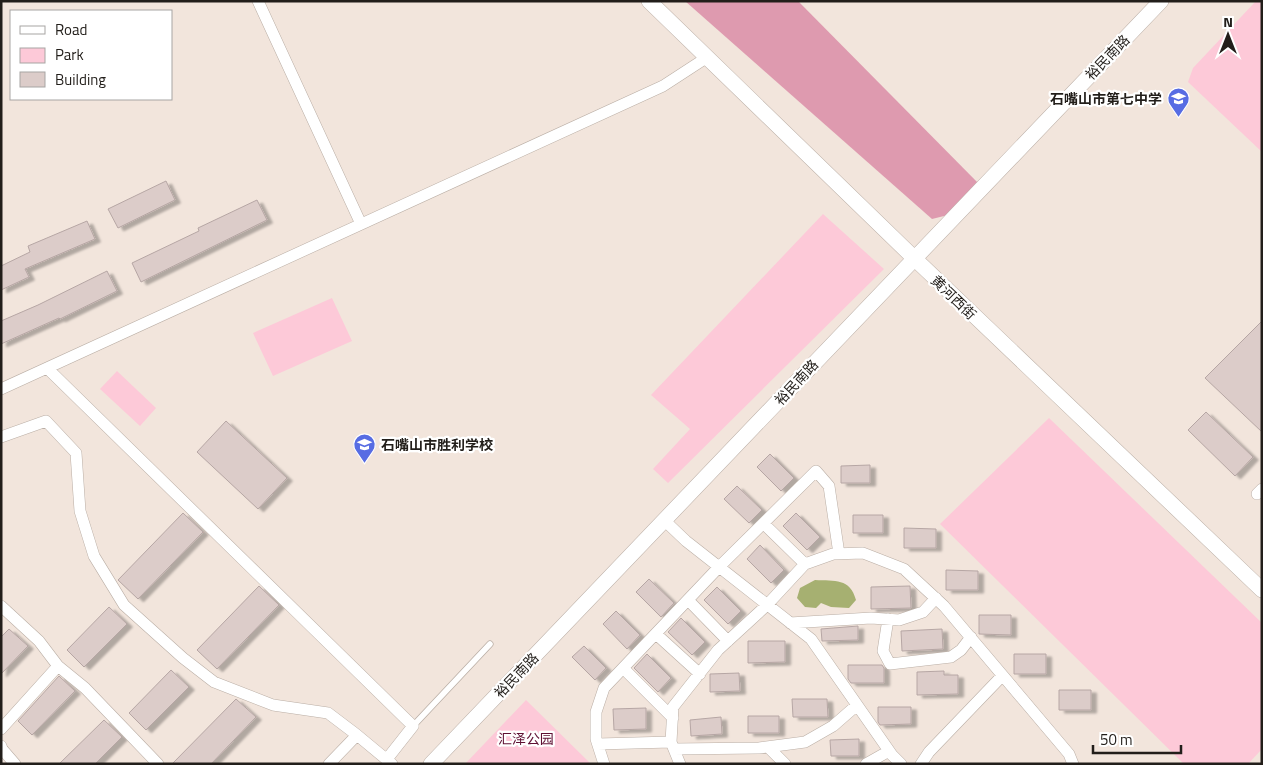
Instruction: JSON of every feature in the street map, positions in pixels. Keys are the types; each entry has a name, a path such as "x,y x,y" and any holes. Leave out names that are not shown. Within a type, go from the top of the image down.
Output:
{"street":[{"path":"258,1 361,224"},
{"name":"黄河西街","path":"648,1 1262,590"},
{"name":"裕民南路","path":"431,764 1161,1"},
{"path":"1,388 663,86 706,58"},
{"path":"1,437 46,421 76,453 80,511 94,556 124,605 183,658 214,682 273,704 328,713 389,761 413,726 47,368"},
{"path":"604,764 596,739 596,712 604,688 719,567 816,471 829,486 839,554"},
{"path":"665,521 686,541 811,639 889,751 901,764"},
{"path":"764,524 805,564"},
{"path":"680,764 673,746 673,708 718,650 767,605 805,564 833,554 863,553 904,569 944,606 1069,754 1073,764"},
{"path":"790,623 871,618 899,620 923,612 936,598"},
{"path":"688,600 728,641"},
{"path":"1,606 39,641 58,666 85,688 158,764"},
{"path":"888,619 883,651 890,664 951,658 971,638"},
{"path":"656,634 700,674"},
{"path":"1,729 58,666"},
{"path":"623,668 673,718"},
{"path":"921,764 928,752 1002,676"},
{"path":"598,744 759,748 805,742 832,726 857,704"},
{"path":"329,764 357,735"},
{"path":"1,746 15,764"},
{"path":"768,746 785,764"},
{"path":"866,764 889,751"}],"lane":[{"path":"413,726 490,644"}],"green space":[{"path":"1256,1 1262,1 1262,152 1188,82 1193,68"},
{"path":"823,214 884,269 668,483 653,469 690,429 651,395"},
{"path":"332,298 352,341 273,376 253,333"},
{"path":"117,371 156,408 140,426 100,389"},
{"path":"1049,418 1262,623 1262,749 1248,764 1184,764 940,524"},
{"name":"汇泽公园","path":"526,700 591,764 465,764"}],"shaded area":[{"path":"685,1 798,1 982,187 952,214 932,219"},
{"path":"815,580 835,581 846,584 856,600 849,608 831,607 821,603 816,608 805,607 797,598 800,588"}],"building":[{"path":"166,181 175,200 118,228 108,209"},
{"path":"257,200 267,220 141,282 132,263 199,231 198,228"},
{"path":"87,221 95,239 25,269 29,277 1,290 1,266 30,252 28,246"},
{"path":"107,271 117,291 60,319 1,344 1,321"},
{"path":"1262,321 1262,432 1205,378"},
{"path":"1206,412 1253,457 1235,476 1188,430"},
{"path":"226,421 287,478 258,509 197,452"},
{"path":"770,454 794,478 781,491 757,467"},
{"path":"870,465 870,483 841,483 841,466"},
{"path":"737,486 762,510 749,523 724,499"},
{"path":"183,513 203,532 138,599 118,580"},
{"path":"796,513 820,537 807,550 783,526"},
{"path":"853,515 883,515 883,533 853,533"},
{"path":"904,528 936,529 936,548 904,548"},
{"path":"760,545 784,570 771,583 747,559"},
{"path":"946,570 978,571 978,590 946,590"},
{"path":"649,579 674,603 661,617 636,592"},
{"path":"259,586 279,605 217,669 197,650"},
{"path":"910,586 911,608 871,609 871,587"},
{"path":"717,587 741,611 728,624 704,600"},
{"path":"109,607 127,624 84,667 67,650"},
{"path":"616,611 640,635 627,649 603,624"},
{"path":"979,615 1011,615 1011,635 979,634"},
{"path":"681,618 705,642 692,655 668,632"},
{"path":"858,626 858,640 822,641 821,629"},
{"path":"9,629 28,646 1,674 1,637"},
{"path":"942,629 943,649 902,651 901,631"},
{"path":"748,641 785,641 785,662 748,663"},
{"path":"584,646 606,668 595,680 572,657"},
{"path":"647,654 671,678 658,692 634,668"},
{"path":"1014,654 1046,654 1046,674 1014,674"},
{"path":"848,665 882,665 884,668 884,683 851,683 848,679"},
{"path":"171,670 189,687 146,730 129,713"},
{"path":"944,671 944,675 958,675 958,694 917,695 917,672"},
{"path":"739,673 740,691 710,692 710,674"},
{"path":"59,676 75,691 32,735 18,721"},
{"path":"1059,690 1091,690 1091,710 1059,710"},
{"path":"236,699 256,717 211,764 172,764"},
{"path":"792,699 827,699 828,717 793,717"},
{"path":"878,707 911,707 911,724 880,725 878,722"},
{"path":"646,708 646,729 614,730 613,709"},
{"path":"748,716 779,716 779,733 748,733"},
{"path":"721,717 722,734 691,736 690,720"},
{"path":"104,720 122,737 95,764 59,764"},
{"path":"859,739 859,756 831,756 830,740"}],"place":[{"name":"石嘴山市第七中学","path":"1178,117"},
{"name":"石嘴山市胜利学校","path":"365,463"}]}
